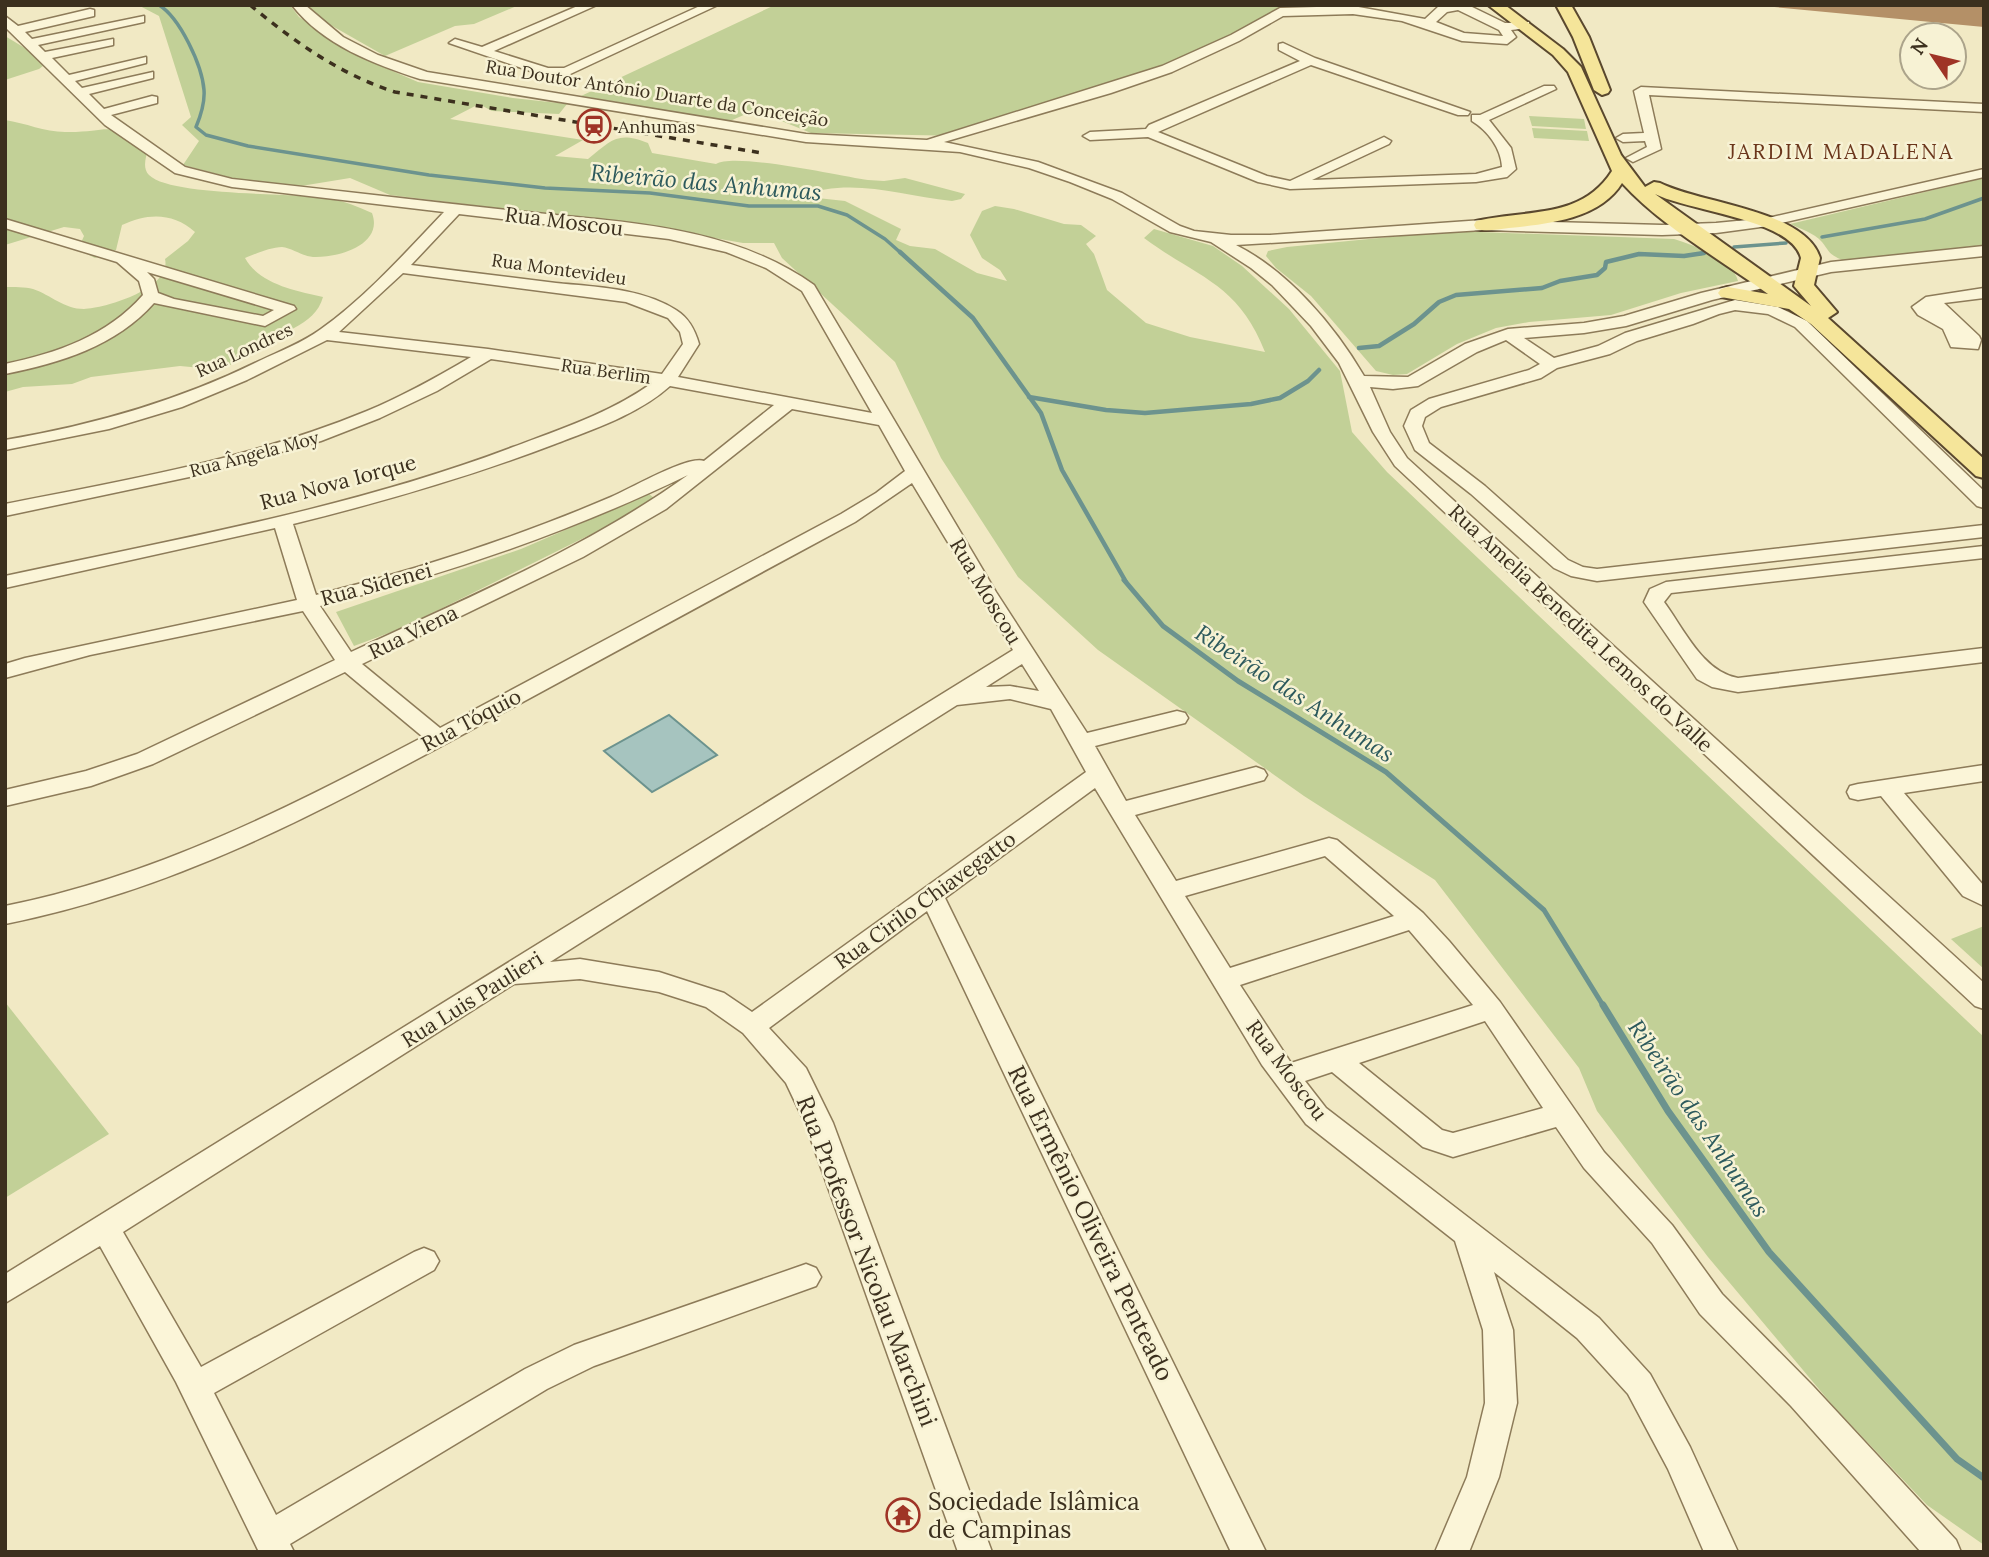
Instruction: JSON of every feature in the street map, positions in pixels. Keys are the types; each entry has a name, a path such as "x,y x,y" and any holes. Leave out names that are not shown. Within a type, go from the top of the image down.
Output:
{"main road":[{"path":"1495,5 1515,24 1558,52 1575,70 1639,191 1805,310 1984,471"},
{"path":"1563,5 1563,28 1623,138 1627,164 1664,194 1698,206 1768,222 1802,242 1810,253 1809,271 1804,286 1810,295 1984,451"},
{"path":"1515,24 1563,28"},
{"path":"1483,225 1536,219 1573,211 1600,198 1627,164"},
{"path":"1728,293 1770,299 1805,310"}],"street":[{"name":"Rua Doutor Antônio Duarte da Conceição","path":"298,5 306,17 341,39 383,62 425,76 806,138 960,148 1033,165 1075,179 1116,196 1175,229 1210,238 1270,240 1483,225 1691,230 1768,222 1984,173"},
{"path":"482,52 591,5"},
{"path":"455,43 547,72 566,72 712,5"},
{"path":"924,144 1054,107 1167,69 1235,38 1280,12 1353,10 1404,17 1462,37 1507,40 1515,24 1459,6 1443,9 1432,17 1428,24"},
{"path":"17,30 90,13"},
{"name":"Rua Moscou","path":"9,17 17,30 102,114 180,170 232,183 648,231 717,244 769,262 789,272 808,288 914,473 1082,742 1098,774 1224,980 1286,1076 1316,1116 1588,1328 1639,1384 1679,1458 1721,1552"},
{"path":"30,43 139,19"},
{"path":"45,56 109,42"},
{"path":"1090,136 1150,134 1263,179 1290,184 1476,178 1502,174 1509,169 1510,159 1486,124 1475,114 1310,61 1283,47"},
{"path":"63,75 136,56"},
{"path":"1150,134 1154,128 1310,61"},
{"path":"80,92 148,75"},
{"path":"1475,114 1542,86"},
{"path":"1652,143 1641,91 1984,108"},
{"path":"102,114 133,92"},
{"path":"102,114 152,100"},
{"path":"102,114 147,115"},
{"path":"1623,138 1652,143"},
{"path":"1290,184 1384,141"},
{"path":"1627,164 1652,143"},
{"name":"Rua Londres","path":"5,445 58,438 150,415 239,379 324,335 365,302 455,209"},
{"path":"5,223 288,309 265,321 170,303 151,296"},
{"name":"Rua Amelia Benedita Lemos do Valle","path":"1210,238 1233,247 1253,261 1317,323 1345,357 1374,422 1401,461 1984,999"},
{"path":"1253,261 1254,252 1270,240"},
{"path":"1374,422 1386,402 1412,382 1471,348 1508,334 1584,328 1626,321 1707,296 1809,271 1984,250"},
{"path":"122,259 146,279 151,296"},
{"name":"Rua Montevideu","path":"399,268 617,295 663,309 686,326 691,344 666,380"},
{"path":"1932,300 1984,293"},
{"path":"5,369 74,349 112,331 141,309 151,296"},
{"path":"1984,502 1801,324 1772,310 1735,305 1551,364 1535,374 1427,407 1417,414 1413,426 1421,446 1433,457 1478,490 1561,564 1578,572 1597,575 1984,531"},
{"path":"1545,329 1578,356"},
{"path":"1508,334 1551,364"},
{"name":"Rua Berlim","path":"324,335 488,354 666,380 886,421"},
{"name":"Rua Ângela Moy","path":"5,510 248,459 323,436 402,403 450,379 488,354"},
{"name":"Rua Nova Iorque","path":"5,582 404,490 512,456 587,425 634,401 666,380"},
{"path":"1358,381 1393,384 1412,382"},
{"name":"Rua Viena","path":"5,798 90,778 145,760 576,553 672,496 688,476 788,402"},
{"name":"Rua Tóquio","path":"5,915 53,907 120,888 216,852 302,811 848,518 883,497 914,473"},
{"name":"Rua Sidenei","path":"5,671 107,644 232,621 308,603 442,566 539,535 652,486 688,476"},
{"path":"652,486 672,496"},
{"path":"282,520 308,603 348,663 438,738"},
{"path":"1984,552 1666,589 1657,593 1654,602 1705,674 1720,682 1738,685 1984,655"},
{"name":"Rua Luis Paulieri","path":"5,1290 1024,653"},
{"name":"Rua Luis Paulieri","path":"939,706 978,694 1011,691 1032,694 1057,704"},
{"path":"1082,742 1177,718"},
{"path":"1858,792 1984,773"},
{"name":"Rua Cirilo Chiavegatto","path":"752,1026 1098,774"},
{"path":"1121,811 1256,775"},
{"path":"1887,788 1972,890 1984,897"},
{"path":"1170,892 1329,846 1415,919 1490,1009 1594,1160 1662,1234 1711,1304 1802,1395 1944,1552"},
{"name":"Rua Ermênio Oliveira Penteado","path":"932,895 1249,1552"},
{"path":"1224,980 1415,919"},
{"name":"Rua Professor Nicolau Marchini","path":"509,976 580,970 659,982 716,1000 752,1026 796,1076 819,1124 975,1552"},
{"path":"1286,1076 1490,1009"},
{"path":"1335,1059 1433,1139 1453,1145 1562,1114"},
{"path":"105,1228 195,1387 273,1544 536,1379 585,1355 806,1277"},
{"path":"1452,1552 1483,1478 1501,1404 1499,1330 1467,1233"},
{"path":"195,1387 424,1261"}],"green space":[{"path":"138,5 290,5 299,17 360,57 418,82 567,104 559,114 492,111 479,104 450,119 583,140 555,156 588,159 609,142 629,138 648,143 652,153 716,164 744,161 868,180 905,178 965,194 961,199 952,201 875,189 838,188 799,196 845,201 901,229 896,240 910,246 935,249 977,273 1007,281 1000,270 982,258 970,235 982,211 995,206 1064,224 1081,225 1096,236 1086,244 1094,254 1107,290 1146,323 1190,337 1265,352 1254,329 1229,296 1144,238 1154,229 1213,246 1242,266 1289,309 1340,371 1352,432 1387,472 1984,1037 1984,1545 1927,1505 1834,1407 1708,1257 1597,1111 1579,1068 1435,880 1304,796 1098,650 1018,577 941,458 895,362 782,258 774,243 743,243 640,225 390,195 350,178 301,186 236,179 183,165 199,141 182,125 191,117 159,16"},
{"path":"305,5 519,5 474,24 455,26 385,56 313,15"},
{"path":"775,5 1291,5 1268,25 1169,72 963,136 811,133 755,110 730,121 581,96"},
{"path":"5,36 48,62 39,69 5,80"},
{"path":"1529,116 1584,119 1586,129 1532,126"},
{"path":"5,120 57,132 116,130 148,149 145,162 147,172 162,182 207,190 331,199 372,213 374,224 365,241 346,252 313,257 282,247 245,258 259,274 279,285 323,297 319,307 304,322 254,347 223,370 180,366 91,377 72,384 23,387 5,392 5,287 33,289 77,308 107,305 136,294 159,279 165,259 195,232 187,225 169,218 141,218 122,225 116,250 95,258 83,252 80,245 84,236 80,229 64,227 5,245"},
{"path":"1532,128 1587,131 1589,141 1534,138"},
{"path":"1984,178 1984,245 1844,261 1831,253 1815,236 1790,224"},
{"path":"1451,231 1674,239 1721,260 1738,281 1681,293 1611,315 1529,322 1496,328 1457,344 1407,374 1393,375 1376,371 1311,296 1276,268 1266,256 1268,251 1287,247"},
{"path":"649,494 658,501 402,628 354,646 336,612 521,549"},
{"path":"1984,926 1984,969 1951,939"},
{"path":"5,1002 109,1134 5,1198"}],"water":[{"path":"669,715 717,755 652,792 604,751"}],"waterway":[{"name":"Ribeirão das Anhumas","path":"159,5 182,31 199,68 204,95 196,127 206,135 248,146 429,175 545,188 650,193 749,206 818,206 847,215 885,239 902,254"},
{"path":"1822,237 1925,219 1984,198"},
{"path":"1734,247 1786,243"},
{"name":"Ribeirão das Anhumas","path":"900,252 973,318 1030,397"},
{"path":"1359,348 1379,346 1414,324 1439,302 1456,295 1542,288 1560,281 1597,275 1605,268 1606,262 1639,254 1684,256 1704,253 1698,254"},
{"path":"1030,397 1106,410 1145,413 1251,404 1280,398 1308,381 1319,370"},
{"name":"Ribeirão das Anhumas","path":"1030,397 1041,413 1062,470 1126,582"},
{"name":"Ribeirão das Anhumas","path":"1124,580 1163,626 1238,681 1386,772 1544,910 1604,1007"},
{"name":"Ribeirão das Anhumas","path":"1603,1005 1668,1111 1769,1252 1957,1459 1984,1478"}],"railway":[{"path":"250,5 318,56 355,76 395,92 762,153"}],"place":[{"name":"Anhumas","path":"594,126"},
{"name":"Sociedade Islâmica de Campinas","path":"903,1515"}],"district":[{"name":"JARDIM MADALENA","path":"1841,151"}]}
